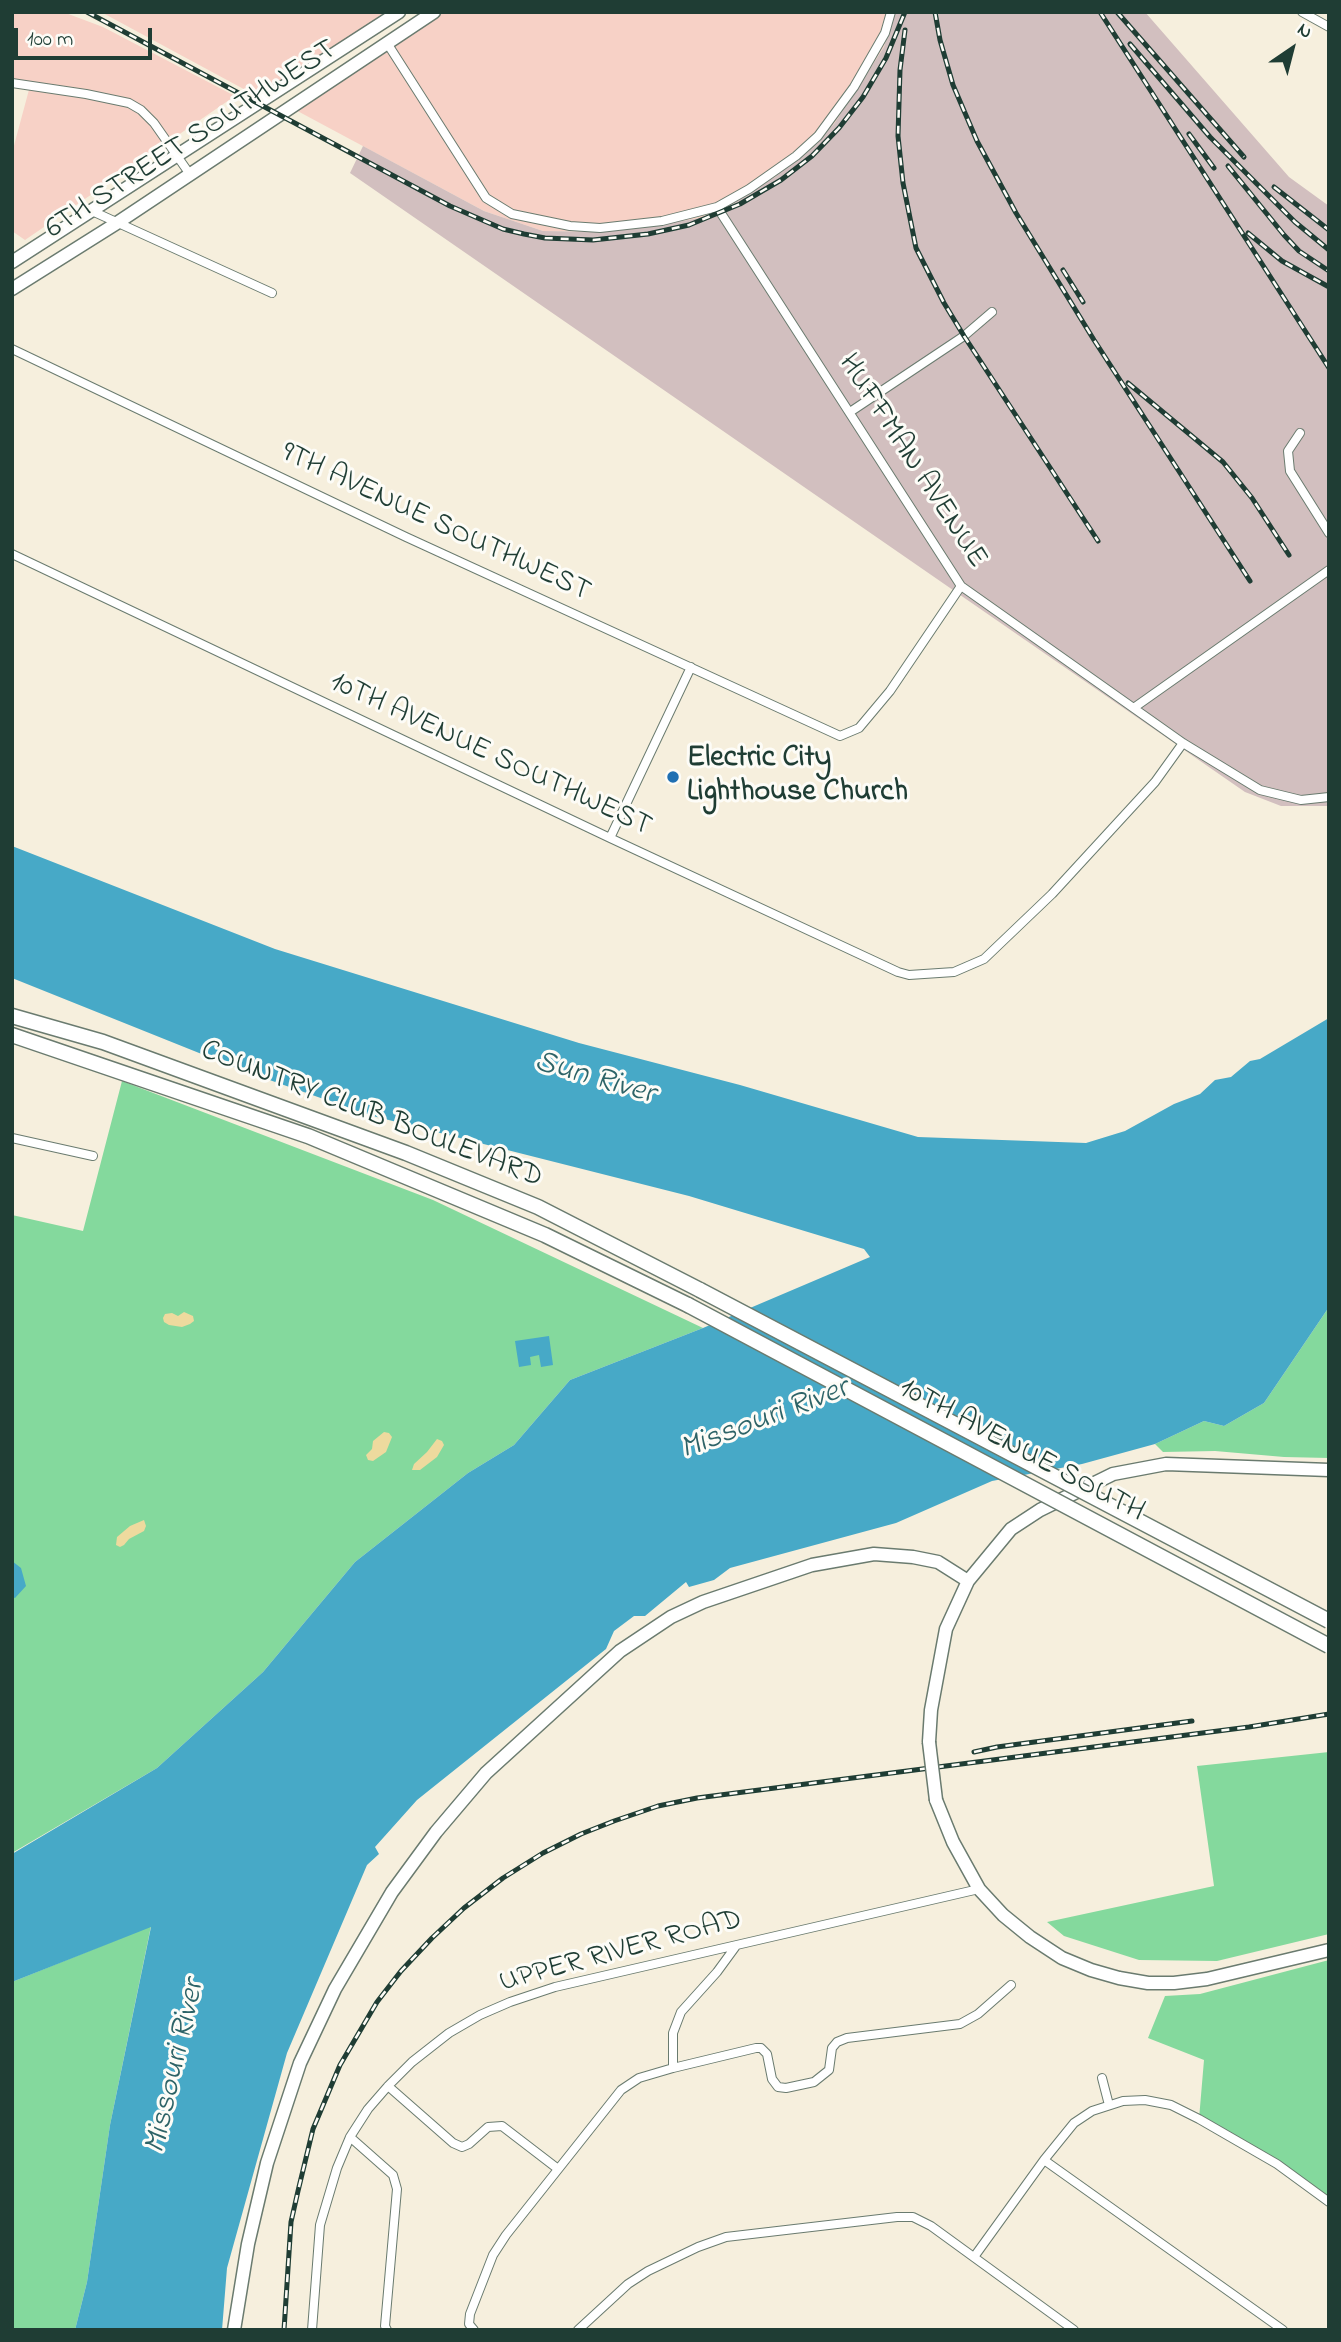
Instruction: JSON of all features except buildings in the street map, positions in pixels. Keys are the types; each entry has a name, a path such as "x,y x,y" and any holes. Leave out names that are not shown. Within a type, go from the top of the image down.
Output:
{"highway":[{"name":"COUNTRY CLUB BOULEVARD","path":"12,1016 103,1042 406,1153 538,1207 700,1290"},
{"name":"COUNTRY CLUB BOULEVARD","path":"12,1035 308,1136 545,1235 688,1305"},
{"name":"10TH AVENUE SOUTH","path":"700,1290 1329,1621"},
{"name":"10TH AVENUE SOUTH","path":"688,1305 1329,1646"}],"main road":[{"name":"6TH STREET SOUTHWEST","path":"12,262 399,12"},
{"name":"6TH STREET SOUTHWEST","path":"12,289 117,223 434,12"},
{"path":"1329,1470 1166,1464 1113,1474 1040,1510 1011,1529 968,1581 946,1629 933,1697 929,1742 936,1800 953,1842 979,1889 1003,1915 1062,1958 1119,1978 1148,1983 1174,1983 1207,1979 1329,1950"},
{"path":"234,2330 248,2244 264,2177 300,2063 335,1989 393,1892 436,1832 486,1773 620,1651 671,1617 703,1602 812,1565 874,1554 938,1562 968,1581"}],"street":[{"path":"387,43 486,198 512,214 570,226 600,228 662,221 718,206 796,156 818,136 859,78 885,33 891,12"},
{"path":"1302,12 1329,27"},
{"path":"12,83 129,103 154,123 189,173"},
{"name":"HUFFMAN AVENUE","path":"718,206 961,586 1184,743 1260,790 1301,800 1329,797"},
{"path":"92,211 272,293"},
{"path":"850,412 964,336 992,312"},
{"name":"9TH AVENUE SOUTHWEST","path":"12,349 406,537 840,736 859,728 890,691 961,586"},
{"path":"1300,433 1289,451 1290,471 1329,533"},
{"name":"10TH AVENUE SOUTHWEST","path":"12,554 610,838 898,972 918,976 954,972 984,959 1033,913 1155,782 1184,743"},
{"path":"1135,707 1329,570"},
{"path":"610,838 691,667"},
{"path":"12,1138 93,1156"},
{"name":"UPPER RIVER ROAD","path":"312,2330 320,2225 337,2168 350,2137 368,2109 388,2086 412,2062 449,2033 480,2015 555,1987 979,1889"},
{"path":"673,2068 673,2033 681,2012 736,1946"},
{"path":"474,2330 469,2324 470,2314 493,2255 506,2235 621,2090 639,2078 761,2048 767,2054 772,2079 778,2087 814,2082 829,2070 832,2048 837,2042 847,2038 960,2024 978,2014 1011,1985"},
{"path":"1102,2078 1110,2105"},
{"path":"388,2086 453,2143 462,2147 469,2144 488,2127 496,2124 558,2169"},
{"path":"974,2257 1074,2123 1092,2110 1123,2101 1171,2105 1277,2164 1329,2202"},
{"path":"350,2137 393,2175 397,2189 385,2326 387,2330"},
{"path":"1044,2160 1283,2330"},
{"path":"578,2330 628,2284 648,2271 726,2237 897,2217 914,2217 931,2226 1074,2330"}],"shaded area":[{"path":"12,12 63,12 103,27 235,96 25,240 12,231 12,153 30,86 12,83"},
{"path":"101,12 398,12 264,100"},
{"path":"434,12 894,12 884,47 834,124 775,177 701,218 608,232 543,231 484,211 290,107"},
{"path":"894,12 1145,12 1289,177 1329,206 1329,806 1281,806 1245,792 350,173 363,146 484,211 543,231 608,232 701,218 775,177 834,124 884,47"}],"green space":[{"path":"122,1081 433,1200 703,1328 570,1380 514,1445 468,1473 355,1562 263,1672 157,1768 12,1853 12,1215 83,1231"},
{"path":"1329,1307 1329,1458 1215,1451 1163,1452 1155,1444 1204,1421 1224,1426 1264,1403"},
{"path":"1329,1752 1329,1934 1217,1961 1139,1960 1064,1936 1047,1922 1214,1886 1197,1766"},
{"path":"151,1926 110,2125 87,2282 75,2330 12,2330 12,1982"},
{"path":"1329,1960 1329,2202 1199,2119 1204,2060 1148,2038 1165,1996 1200,1994"}],"sand":[{"path":"184,1312 193,1316 194,1321 182,1327 164,1322 165,1314 178,1316"},
{"path":"384,1432 392,1437 386,1452 373,1461 368,1460 366,1455 372,1449 373,1441"},
{"path":"437,1439 444,1445 437,1457 420,1470 412,1470 414,1464"},
{"path":"144,1520 144,1531 120,1547 116,1545 117,1537 130,1526"}],"water":[{"path":"12,846 275,949 579,1043 740,1085 918,1137 1086,1143 1125,1131 1174,1104 1200,1094 1215,1080 1231,1077 1250,1061 1260,1059 1329,1018 1329,1307 1264,1403 1224,1426 1204,1421 1155,1444 1082,1464 992,1481 896,1523 730,1568 714,1580 689,1587 686,1582 645,1616 634,1616 614,1631 606,1649 417,1800 375,1847 379,1854 367,1865 287,2053 227,2268 222,2330 75,2330 87,2282 110,2125 151,1927 12,1982 12,1854 157,1768 263,1672 355,1562 468,1473 514,1445 570,1380 703,1328 870,1257 864,1249 689,1196 369,1115 244,1071 12,978"},
{"path":"549,1336 553,1365 541,1367 539,1355 530,1357 531,1365 519,1367 515,1341"},
{"path":"12,1561 21,1568 26,1586 15,1598 12,1597"}],"railway":[{"path":"87,12 450,206 503,229 524,234 545,238 593,240 648,234 689,225 740,204 781,180 812,156 839,128 863,97 886,58 905,12"},
{"path":"935,12 953,85 977,141 1016,213 1094,340 1250,581"},
{"path":"1100,12 1329,368"},
{"path":"1117,12 1244,157"},
{"path":"905,30 900,70 898,136 903,183 916,248 964,336 1098,541"},
{"path":"1130,44 1210,137 1295,222 1329,250"},
{"path":"1189,134 1214,168"},
{"path":"1228,166 1299,251 1329,271"},
{"path":"1274,187 1329,230"},
{"path":"1248,233 1282,261 1329,287"},
{"path":"1063,270 1083,302"},
{"path":"1128,383 1223,462 1252,498 1289,555"},
{"path":"284,2330 291,2222 313,2129 340,2065 377,2002 432,1938 464,1908 503,1878 543,1853 614,1821 658,1806 697,1798 1249,1727 1329,1714"},
{"path":"974,1752 1192,1721"}],"place":[{"name":"Electric City Lighthouse Church","path":"673,777"}],"water label":[{"name":"Sun River","path":"594,1080"},
{"name":"Missouri River","path":"765,1421"},
{"name":"Missouri River","path":"177,2067"}]}
